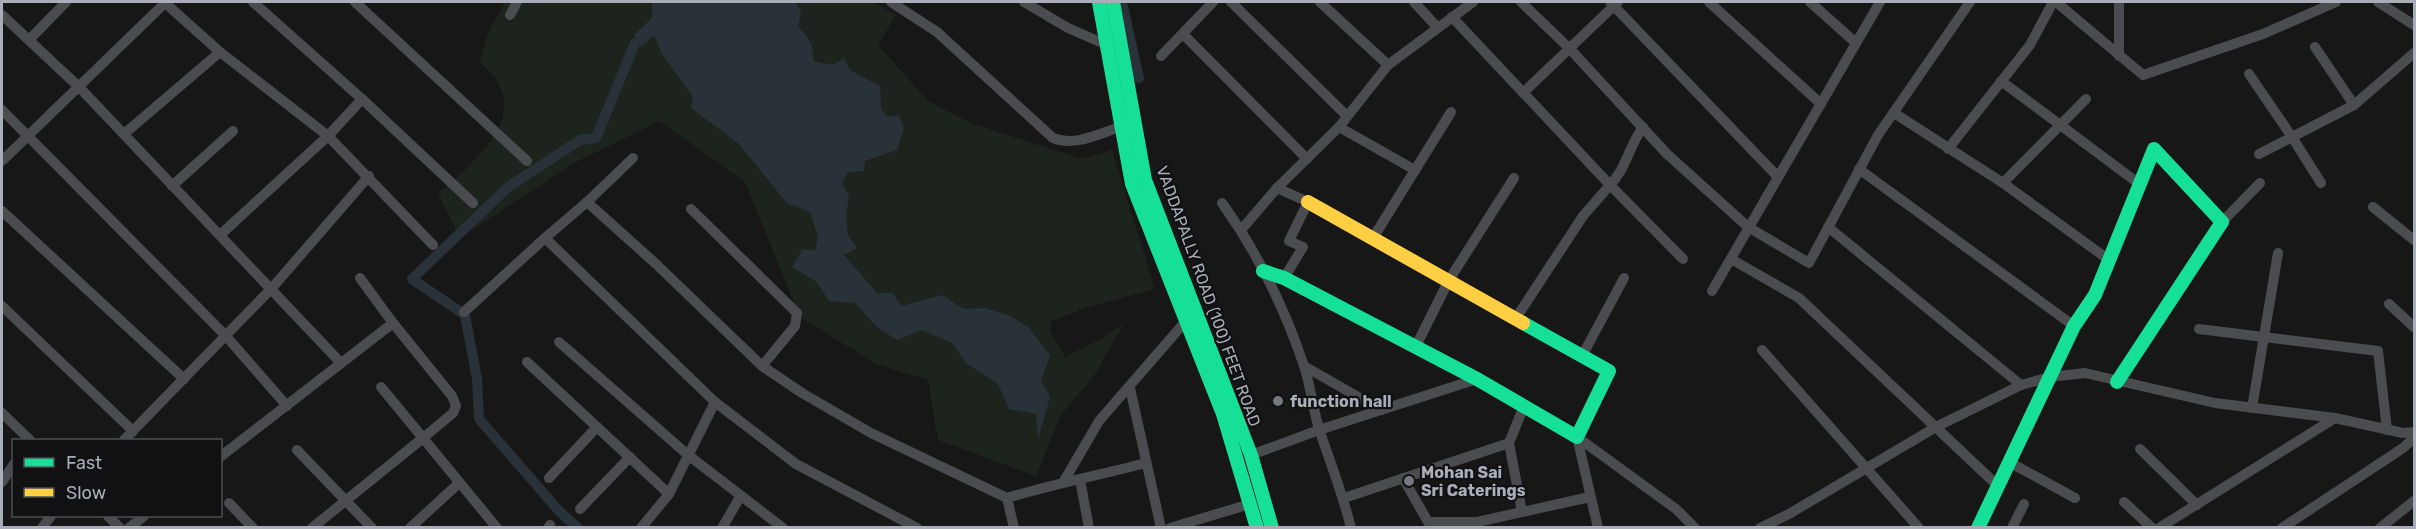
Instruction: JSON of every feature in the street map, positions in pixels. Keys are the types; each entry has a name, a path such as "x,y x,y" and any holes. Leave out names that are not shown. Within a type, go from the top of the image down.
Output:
{"street":[{"path":"29,40 66,2"},
{"path":"2,161 165,2 220,52 328,136 433,245"},
{"path":"253,2 362,99 473,203"},
{"path":"355,2 527,161"},
{"path":"510,15 517,2"},
{"path":"891,2 938,32 1053,138 1065,142 1080,140 1123,126"},
{"path":"1023,2 1068,28 1107,45"},
{"path":"1099,2 1132,184 1222,414 1257,528"},
{"name":"VADDAPALLY ROAD (100) FEET ROAD","path":"1113,2 1146,180 1251,455 1272,528"},
{"path":"1161,56 1213,2"},
{"path":"1231,2 1347,116"},
{"path":"1320,2 1388,65"},
{"path":"1414,2 1437,27"},
{"path":"1241,230 1277,188 1339,127 1388,65 1473,2"},
{"path":"1521,2 1569,48 1667,154 1748,227 1809,263 1859,169 1893,113 1970,2"},
{"path":"1709,2 1821,104"},
{"path":"1810,2 1856,43"},
{"path":"1712,291 1880,2"},
{"path":"1948,149 2030,45 2054,2 2144,75 2264,34 2336,2"},
{"path":"2119,2 2119,56"},
{"path":"2379,2 2415,25"},
{"path":"1523,93 1615,3 1778,177"},
{"path":"2,15 79,87 340,362"},
{"path":"1452,17 1683,259"},
{"path":"1183,34 1307,159"},
{"path":"2315,47 2354,105"},
{"path":"124,134 220,52"},
{"path":"2259,154 2354,105 2415,53"},
{"path":"2249,74 2321,183"},
{"path":"2001,81 2139,183"},
{"path":"220,235 328,136 362,99"},
{"path":"2003,183 2086,99"},
{"path":"2,110 226,336 287,406"},
{"path":"1373,237 1451,112"},
{"path":"1893,113 2003,183 2109,260"},
{"path":"1339,127 1415,170"},
{"path":"1516,318 1583,216 1622,173 1628,150 1642,127"},
{"path":"172,186 233,131"},
{"path":"1978,528 2074,326 2095,295 2154,149 2222,222"},
{"path":"464,312 633,158"},
{"path":"1859,169 2074,326"},
{"path":"126,439 272,288 369,176"},
{"path":"1416,346 1449,280 1514,178"},
{"path":"2117,382 2222,222 2260,183"},
{"path":"1277,188 1373,237 1609,372 1577,437 1598,528"},
{"path":"587,202 655,263 762,366 802,393 871,433 1007,498 1064,481 1080,480 1146,463"},
{"path":"1284,278 1303,248 1289,241 1308,202"},
{"path":"1222,203 1241,230 1263,271 1304,366 1320,430 1352,528"},
{"path":"2373,207 2415,240"},
{"path":"691,209 797,313 795,326 762,366"},
{"path":"2,211 184,379"},
{"path":"1828,227 2021,385"},
{"path":"545,238 715,402 796,464 917,528"},
{"path":"2252,408 2266,337 2278,253"},
{"path":"1731,259 1799,298 1998,486"},
{"path":"1263,271 1284,278 1416,346 1577,437 1676,509 1695,528"},
{"path":"312,528 453,413 455,402 360,278"},
{"path":"1582,356 1624,278"},
{"path":"2389,304 2415,327"},
{"path":"2,306 133,431"},
{"path":"1064,481 1099,421 1185,322"},
{"path":"222,455 393,323"},
{"path":"2199,329 2378,351 2387,430"},
{"path":"560,342 688,455 783,528"},
{"path":"1762,350 1919,528"},
{"path":"528,362 669,494"},
{"path":"1304,366 1381,410"},
{"path":"1760,528 1868,469 1936,427 2021,385 2050,377 2085,373 2215,403 2335,418 2387,430 2415,432"},
{"path":"1251,455 1477,379"},
{"path":"381,387 497,528"},
{"path":"1130,388 1161,528"},
{"path":"641,528 669,494 715,402"},
{"path":"1522,512 1509,443 1524,406"},
{"path":"2,413 29,439"},
{"path":"2159,528 2335,418"},
{"path":"549,478 597,427"},
{"path":"2282,528 2415,438"},
{"path":"1344,498 1509,443"},
{"path":"2140,449 2197,505"},
{"path":"297,450 372,528"},
{"path":"580,508 630,457"},
{"path":"2008,462 2075,498"},
{"path":"2,482 12,467"},
{"path":"1403,478 1428,522 1478,525 1590,496"},
{"path":"1080,480 1089,528"},
{"path":"410,528 459,483"},
{"path":"722,528 740,496"},
{"path":"1007,498 1014,528"},
{"path":"2380,528 2415,501"},
{"path":"2124,502 2152,528"},
{"path":"229,503 253,528"},
{"path":"1170,528 1250,504"},
{"path":"2012,528 2024,504"},
{"path":"109,517 120,528"},
{"path":"129,528 143,517"}],"shaded area":[{"path":"505,2 873,2 896,15 878,45 928,101 971,123 1081,159 1112,150 1155,289 1088,307 1050,322 1050,331 1065,357 1101,339 1124,323 1096,373 1061,415 1036,476 938,440 928,380 876,364 800,317 745,182 659,121 578,161 460,238 438,194 484,150 503,116 504,99 497,81 480,63 488,33"},
{"path":"652,2 796,2 801,13 798,27 810,42 813,61 833,65 844,58 850,70 880,86 881,109 887,116 899,116 904,128 897,150 865,161 864,171 848,172 842,183 849,196 846,216 848,235 857,248 844,255 877,293 892,293 902,306 943,295 963,309 985,308 1010,316 1029,328 1050,356 1041,381 1050,397 1038,439 1036,414 1009,409 998,384 966,363 952,343 922,330 897,340 877,327 855,303 829,301 817,282 792,267 803,249 815,251 818,237 810,212 787,203 738,143 691,108 693,97 662,54 654,35 642,46 635,43 635,34 652,18"}],"waterway":[{"path":"1122,2 1139,78"},
{"path":"578,528 560,512 479,419 477,379 465,315 412,279 508,187 580,140 596,138 635,43"}],"traffic: fast":[{"path":"1099,2 1132,184 1223,414 1257,528"},
{"path":"1113,2 1145,180 1251,455 1272,528"},
{"path":"1978,528 2074,326 2095,295 2154,149 2222,222 2117,382"},
{"path":"1263,271 1284,278 1477,379 1577,437 1609,371 1523,323"}],"traffic: slow":[{"path":"1308,202 1523,323"}],"place":[{"name":"function hall","path":"1278,401"},
{"name":"Mohan Sai Sri Caterings","path":"1409,481"}]}
